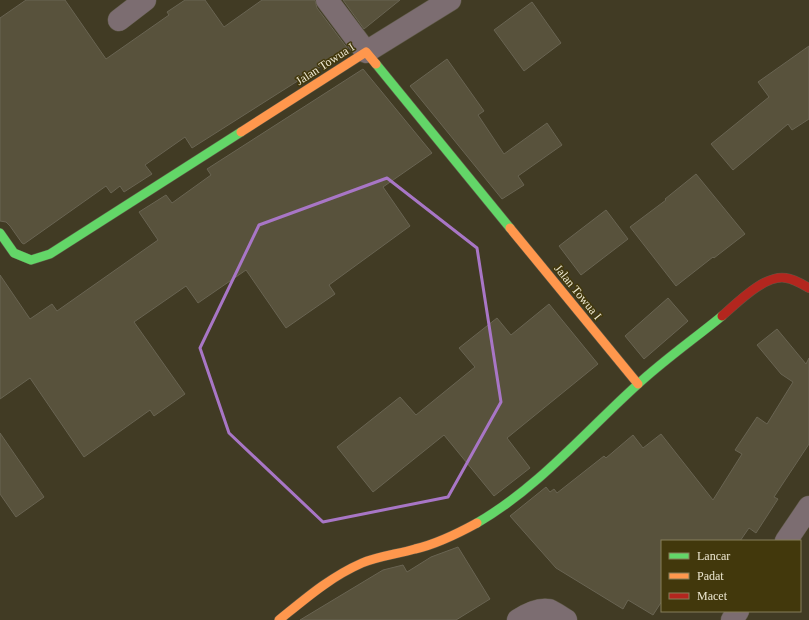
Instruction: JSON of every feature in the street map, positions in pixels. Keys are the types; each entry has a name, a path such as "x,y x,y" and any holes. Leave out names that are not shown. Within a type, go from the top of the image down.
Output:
{"street":[{"path":"119,20 145,0"},
{"path":"326,0 366,52 450,0"},
{"name":"Jalan Towua I","path":"0,233 14,253 31,260 50,254 366,52 638,384"},
{"path":"279,620 317,589 338,575 363,563 417,549 455,535 483,519 509,501 554,465 638,384 761,284 774,277 785,277 809,288"},
{"path":"787,540 806,517"},
{"path":"518,620 538,610 549,610 566,620"}],"highlighted area":[{"path":"387,178 477,248 501,402 448,497 323,522 229,433 200,348 259,225"}],"building":[{"path":"26,0 65,0 106,59 169,15 167,12 185,0 205,0 224,27 262,0 315,0 317,8 348,49 192,148 185,137 145,165 152,174 124,192 120,186 111,193 106,186 24,244 6,222 0,221 0,18"},
{"path":"343,0 400,0 364,29"},
{"path":"532,2 561,43 524,71 494,30"},
{"path":"809,46 809,119 792,130 788,124 733,170 711,144 769,97 758,82"},
{"path":"447,59 484,111 478,115 504,154 547,123 562,145 518,176 524,185 502,199 410,86"},
{"path":"363,69 432,153 383,187 410,226 329,285 335,294 286,328 246,270 198,303 186,286 134,322 185,394 154,416 150,410 84,457 30,378 0,399 0,275 30,319 52,304 57,311 158,240 139,212 166,195 172,203 211,175 207,169"},
{"path":"696,174 745,234 676,286 630,227 666,200 665,199"},
{"path":"606,210 628,239 581,275 559,246"},
{"path":"668,298 688,321 644,359 625,336"},
{"path":"549,304 598,364 507,438 530,468 494,496 444,435 373,492 337,447 400,397 416,415 475,367 459,348 497,318 511,335"},
{"path":"777,329 806,364 809,358 809,444 774,497 778,499 756,533 749,528 741,540 661,540 661,603 653,615 628,600 623,609 556,568 510,516 546,487 550,492 554,489 557,493 604,456 606,458 633,435 643,448 661,434 713,500 742,454 735,450 757,417 767,424 793,382 781,374 757,345"},
{"path":"0,433 44,497 16,517 0,494"},
{"path":"458,547 490,599 456,620 300,620 383,570 403,565 407,572 431,557"}],"traffic: fast":[{"path":"376,64 510,228"},
{"path":"0,233 14,253 31,260 50,254 241,132"},
{"path":"477,523 500,509 521,493 561,458 647,376 722,316"}],"traffic: slow":[{"path":"241,132 366,52 376,64"},
{"path":"510,228 638,384"},
{"path":"279,620 318,589 339,575 362,563 431,544 454,535 477,523"}],"traffic: jam":[{"path":"722,316 743,297 769,280 786,278 809,288"}]}
